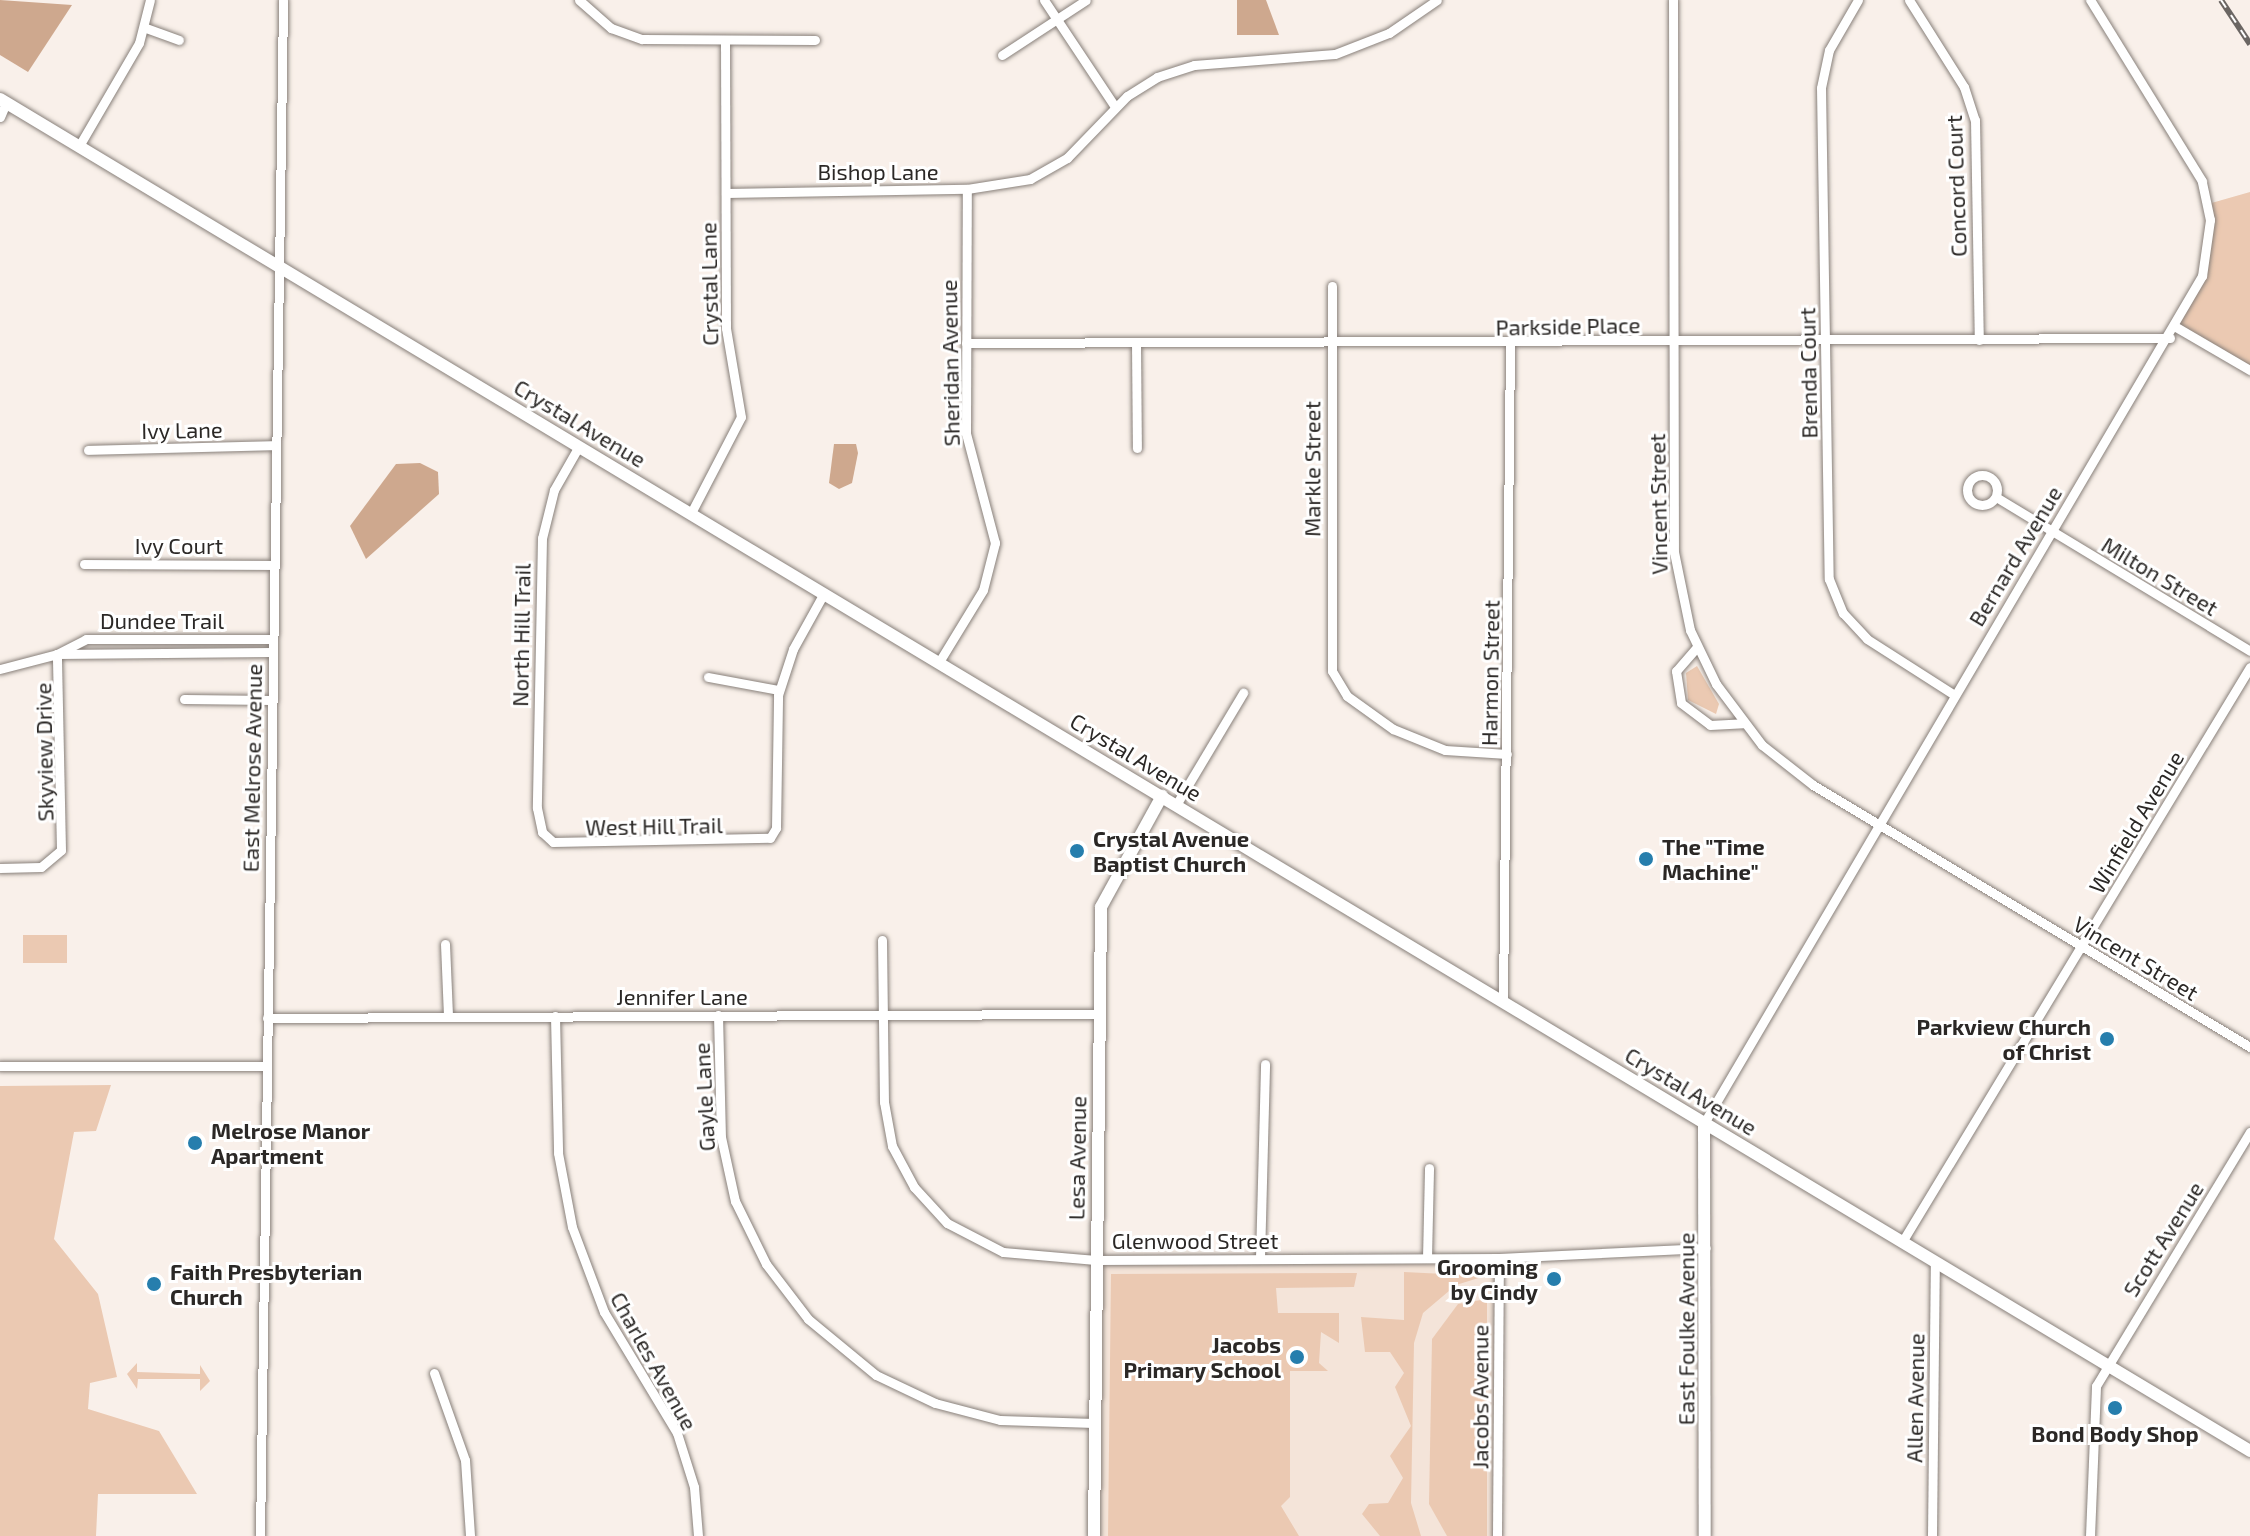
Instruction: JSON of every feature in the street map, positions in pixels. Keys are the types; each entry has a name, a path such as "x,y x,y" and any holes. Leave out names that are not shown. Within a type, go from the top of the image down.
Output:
{"street":[{"path":"79,146 146,28 150,0"},
{"name":"East Melrose Avenue","path":"260,1536 272,639 282,268 283,0"},
{"path":"579,0 626,35 725,41 815,40"},
{"path":"1044,0 1115,107 1182,67 1346,51 1437,0"},
{"path":"1002,55 1086,0"},
{"name":"Vincent Street","path":"1673,0 1674,552 1697,647 1743,723 1793,772 1876,825 2250,1047"},
{"name":"Brenda Court","path":"1858,0 1829,50 1821,88 1832,590 1867,639 1953,694"},
{"name":"Concord Court","path":"1909,0 1959,78 1975,120 1979,340"},
{"name":"Bernard Avenue","path":"1704,1123 1953,694 2170,338 2206,261 2206,196 2090,0"},
{"path":"146,28 179,40"},
{"name":"Crystal Lane","path":"691,513 741,417 726,328 725,41"},
{"path":"0,117 3,101"},
{"name":"Crystal Avenue","path":"3,101 2250,1451"},
{"name":"Bishop Lane","path":"726,193 967,189 1030,179 1075,152 1115,107"},
{"name":"Sheridan Avenue","path":"939,662 983,590 995,543 969,458 967,189"},
{"name":"Markle Street","path":"1332,286 1328,653 1338,685 1379,722 1445,750 1507,754"},
{"path":"2176,327 2250,370"},
{"name":"Parkside Place","path":"966,343 1510,345 2170,338"},
{"path":"1136,343 1137,448"},
{"name":"Harmon Street","path":"1503,1002 1510,345"},
{"name":"Ivy Lane","path":"88,450 276,445"},
{"name":"North Hill Trail","path":"542,832 536,767 542,538 554,490 579,446"},
{"name":"Milton Street","path":"1996,497 2250,651"},
{"name":"Ivy Court","path":"84,564 274,565"},
{"path":"708,677 779,690 824,593"},
{"name":"Dundee Trail","path":"0,669 57,654 86,639 272,639"},
{"path":"1697,647 1676,671 1681,703 1710,725 1743,723"},
{"name":"Dundee Trail","path":"57,654 272,652"},
{"name":"Skyview Drive","path":"0,868 41,867 61,850 57,654"},
{"name":"Winfield Avenue","path":"1902,1242 2250,667"},
{"name":"West Hill Trail","path":"542,832 577,845 770,838 779,690"},
{"path":"1176,805 1243,693"},
{"path":"184,699 271,700"},
{"name":"Lesa Avenue","path":"1094,1536 1101,907 1162,796"},
{"name":"Glenwood Street","path":"882,940 888,1134 924,1200 961,1232 1003,1252 1096,1260 1499,1258 1706,1248"},
{"path":"445,944 448,1016"},
{"name":"Jennifer Lane","path":"267,1018 1098,1014"},
{"name":"Gayle Lane","path":"718,1015 721,1137 735,1201 766,1264 808,1319 876,1375 935,1403 1000,1420 1094,1423"},
{"name":"Charles Avenue","path":"555,1016 558,1153 572,1227 604,1312 677,1433 694,1487 698,1536"},
{"path":"1260,1258 1265,1064"},
{"path":"0,1066 266,1066"},
{"name":"East Foulke Avenue","path":"1704,1123 1705,1536"},
{"name":"Scott Avenue","path":"2090,1536 2090,1411 2107,1365 2250,1132"},
{"path":"1427,1258 1429,1168"},
{"name":"Jacobs Avenue","path":"1497,1536 1499,1258"},
{"name":"Allen Avenue","path":"1932,1536 1935,1261"},
{"path":"434,1373 465,1460 470,1536"}],"shaded area":[{"path":"0,0 72,5 28,72 0,55"},
{"path":"1237,0 1266,0 1279,35 1237,35"},
{"path":"2250,192 2250,371 2176,327 2196,291 2208,204"},
{"path":"834,444 856,444 858,453 852,483 839,489 829,483"},
{"path":"420,463 438,472 439,494 366,559 350,526 396,464"},
{"path":"1697,666 1719,704 1716,714 1688,700 1686,673"},
{"path":"23,935 67,935 67,963 23,963"},
{"path":"111,1085 96,1131 74,1132 54,1239 98,1294 117,1377 90,1383 88,1409 159,1431 197,1494 98,1494 96,1536 0,1536 0,1086"},
{"name":"Jacobs Primary School","path":"1499,1258 1497,1536 1094,1536 1096,1260"},
{"path":"1404,1272 1485,1276 1456,1285 1423,1313 1414,1343 1411,1503 1421,1536 1380,1536 1362,1514 1369,1504 1388,1503 1403,1478 1390,1456 1411,1426 1395,1387 1404,1373 1390,1352 1365,1352 1361,1317 1404,1320"},
{"path":"1357,1273 1354,1287 1276,1288 1278,1313 1339,1313 1339,1343 1321,1332 1319,1363 1328,1371 1290,1371 1290,1497 1281,1506 1299,1536 1108,1536 1111,1274"},
{"path":"1487,1299 1487,1536 1447,1536 1429,1504 1432,1339 1458,1304"},
{"path":"137,1363 137,1372 200,1374 200,1365 210,1381 200,1391 200,1379 138,1379 137,1389 127,1374"}],"railway":[{"path":"2221,0 2250,44"}],"place":[{"name":"Crystal Avenue Baptist Church","path":"1077,851"},
{"name":"The \"Time Machine\"","path":"1646,859"},
{"name":"Parkview Church of Christ","path":"2107,1039"},
{"name":"Melrose Manor Apartment","path":"195,1143"},
{"name":"Grooming by Cindy","path":"1554,1279"},
{"name":"Faith Presbyterian Church","path":"154,1284"},
{"name":"Jacobs Primary School","path":"1297,1357"},
{"name":"Bond Body Shop","path":"2115,1408"}]}
